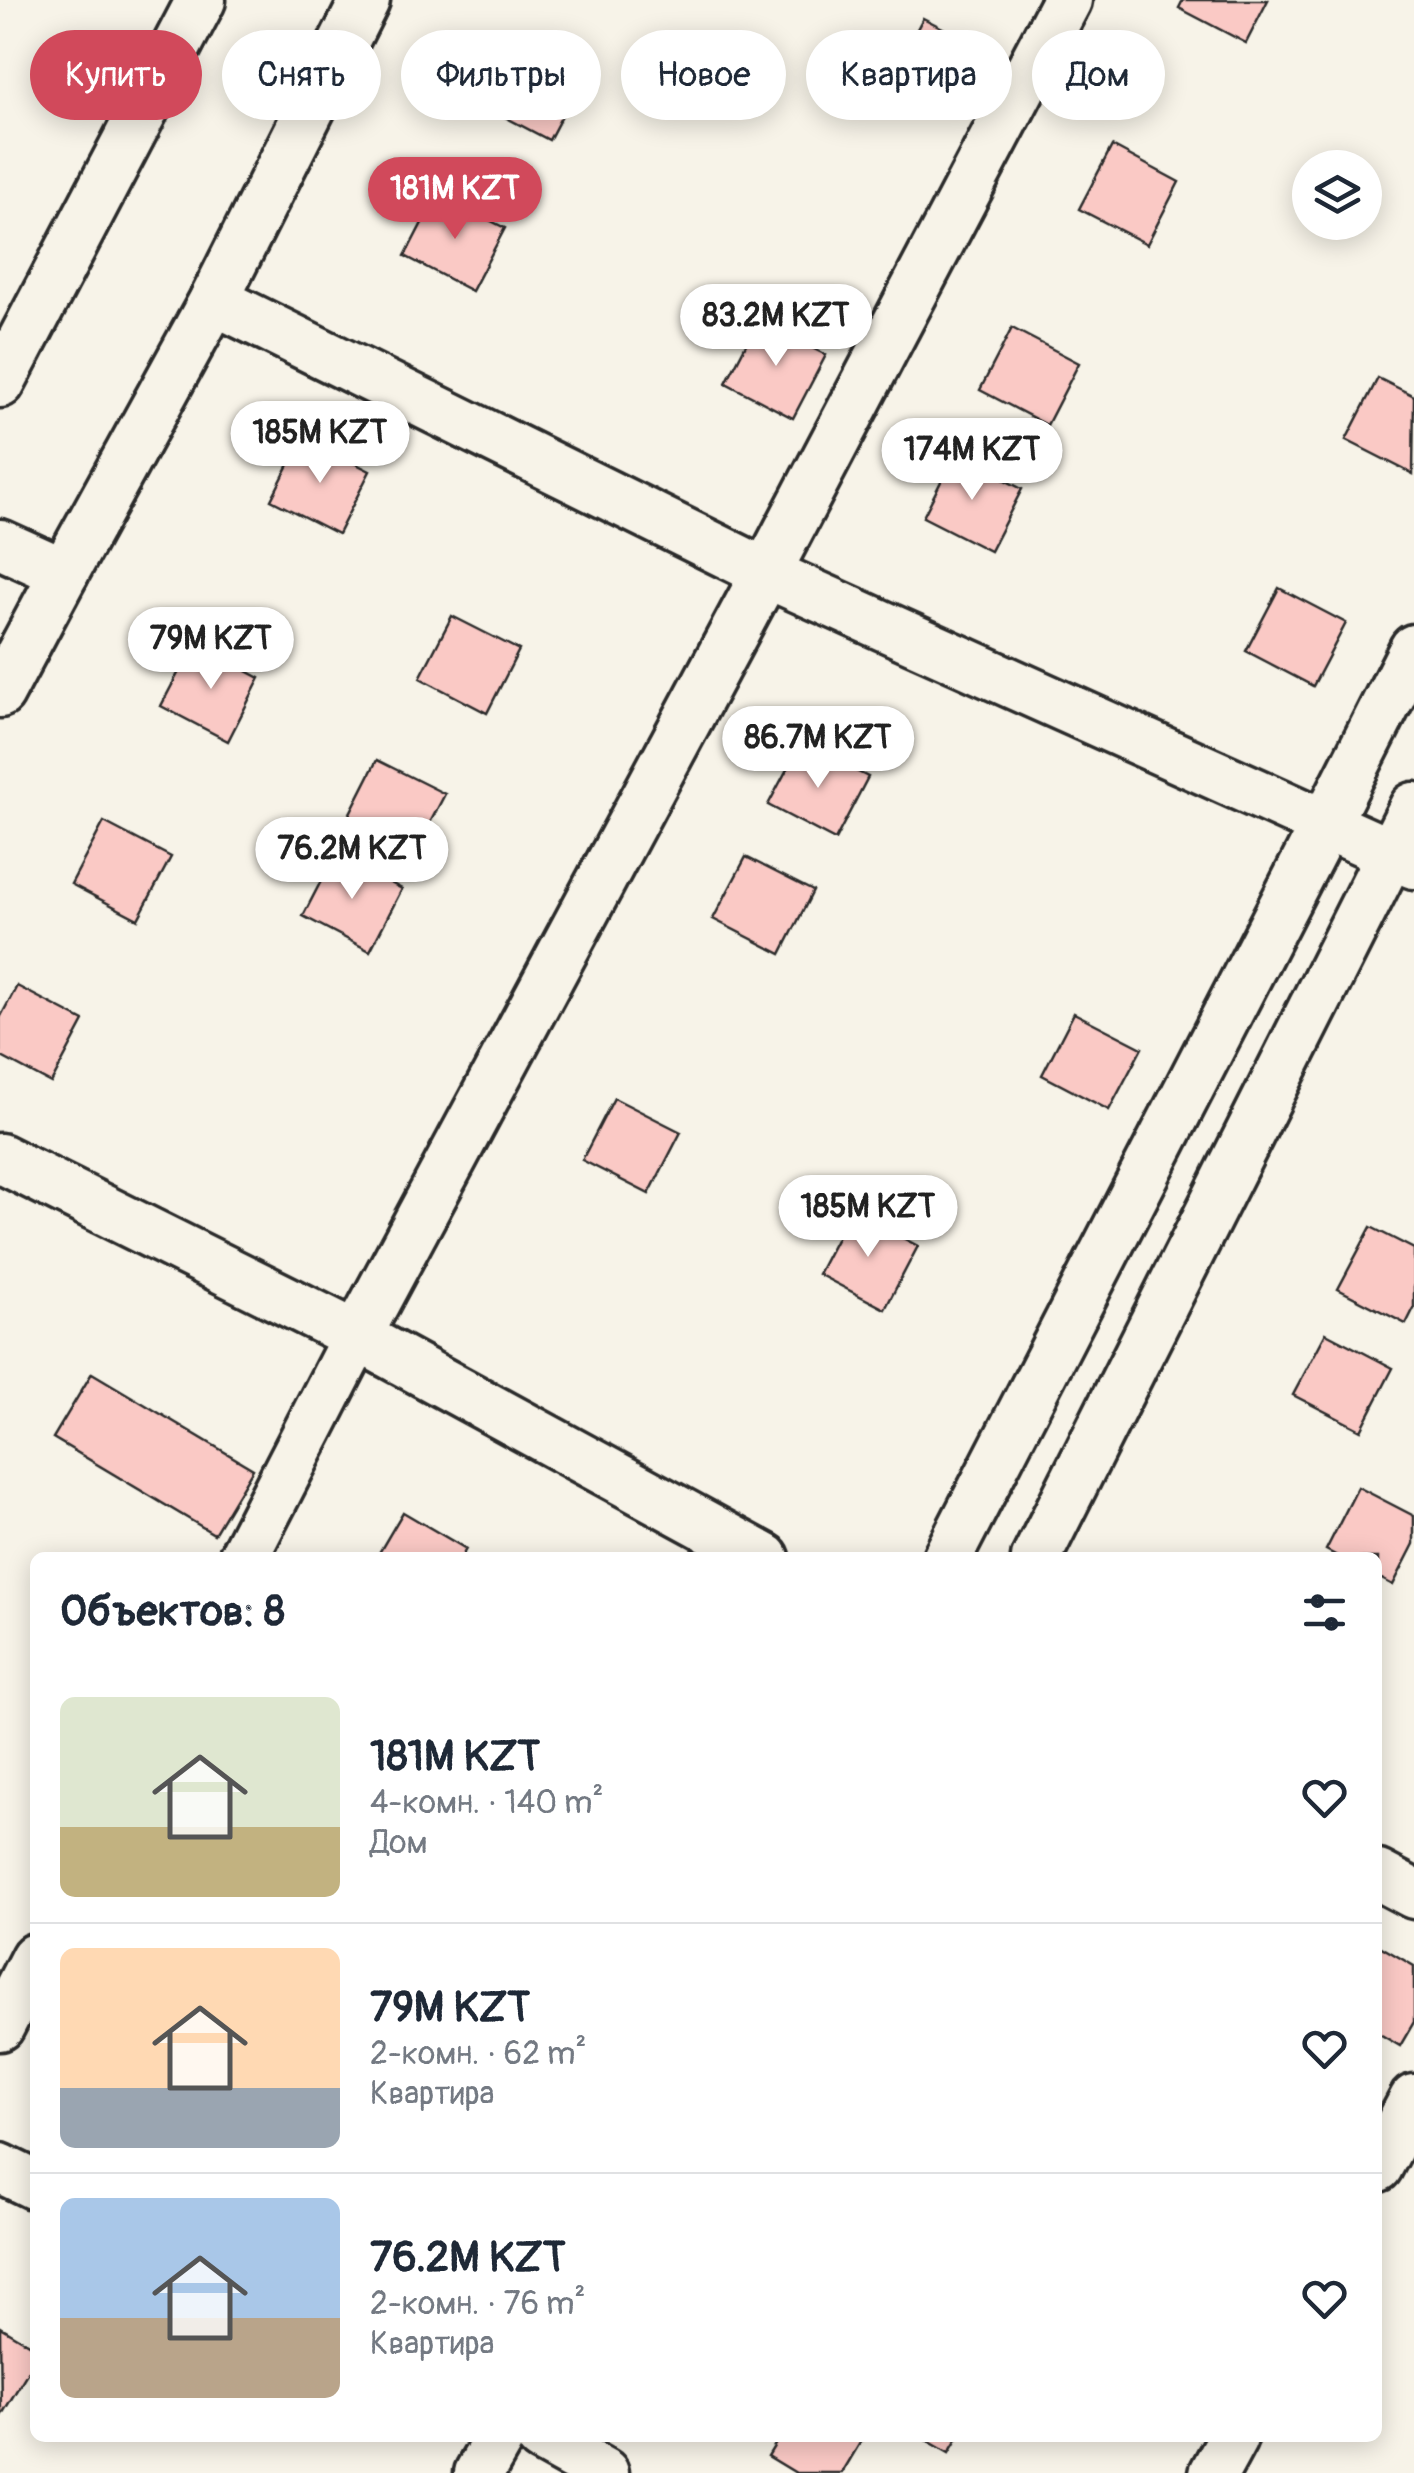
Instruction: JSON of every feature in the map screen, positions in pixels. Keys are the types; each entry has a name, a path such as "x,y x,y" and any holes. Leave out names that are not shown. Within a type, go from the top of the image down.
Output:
{"street":[{"path":"0,384 202,0"},
{"path":"0,693 214,300 365,0"},
{"path":"245,1552 1067,0"},
{"path":"214,300 766,574 1402,859"},
{"path":"0,544 64,573"},
{"path":"950,1552 1414,649"},
{"path":"1039,1552 1402,859 1414,807"},
{"path":"0,1158 358,1336 754,1552"},
{"path":"1382,1877 1414,1894"},
{"path":"0,2026 30,1968"},
{"path":"1382,2159 1414,2099"},
{"path":"0,2168 30,2183"},
{"path":"480,2473 497,2442"},
{"path":"1214,2473 1231,2442"}],"building":[{"path":"1183,0 1268,0 1246,43 1179,8"},
{"path":"923,18 947,30 917,30"},
{"path":"511,120 559,120 549,140"},
{"path":"1112,146 1179,182 1147,244 1079,209"},
{"path":"437,194 505,228 472,291 405,256"},
{"path":"758,321 826,355 793,418 726,383"},
{"path":"1012,328 1079,363 1047,425 980,390"},
{"path":"1378,378 1414,396 1413,474 1346,440"},
{"path":"303,437 370,471 338,534 271,500"},
{"path":"955,454 1022,489 990,551 923,517"},
{"path":"1279,588 1346,623 1313,686 1246,651"},
{"path":"452,616 519,650 487,713 420,678"},
{"path":"194,643 260,678 228,741 161,706"},
{"path":"801,743 868,777 835,840 768,805"},
{"path":"377,760 445,794 412,857 345,823"},
{"path":"104,822 171,857 138,919 71,884"},
{"path":"335,854 402,889 370,951 303,916"},
{"path":"746,857 813,891 781,954 713,919"},
{"path":"17,986 84,1021 51,1083 0,1056 0,1018"},
{"path":"1074,1013 1142,1048 1109,1110 1042,1075"},
{"path":"614,1098 681,1132 649,1194 582,1160"},
{"path":"851,1211 918,1246 885,1309 818,1274"},
{"path":"1371,1227 1414,1249 1414,1308 1406,1324 1338,1289"},
{"path":"1326,1333 1393,1368 1361,1430 1293,1395"},
{"path":"92,1373 253,1469 214,1534 53,1438"},
{"path":"1358,1487 1414,1516 1414,1544 1393,1585 1382,1579 1382,1552 1326,1550"},
{"path":"403,1512 466,1549 464,1552 380,1552"},
{"path":"1382,1947 1414,1966 1414,2022 1400,2046 1382,2035"},
{"path":"0,2327 30,2345 30,2368 1,2416"},
{"path":"777,2442 861,2442 842,2473 796,2473 768,2456"},
{"path":"930,2442 956,2442 949,2453"}]}
